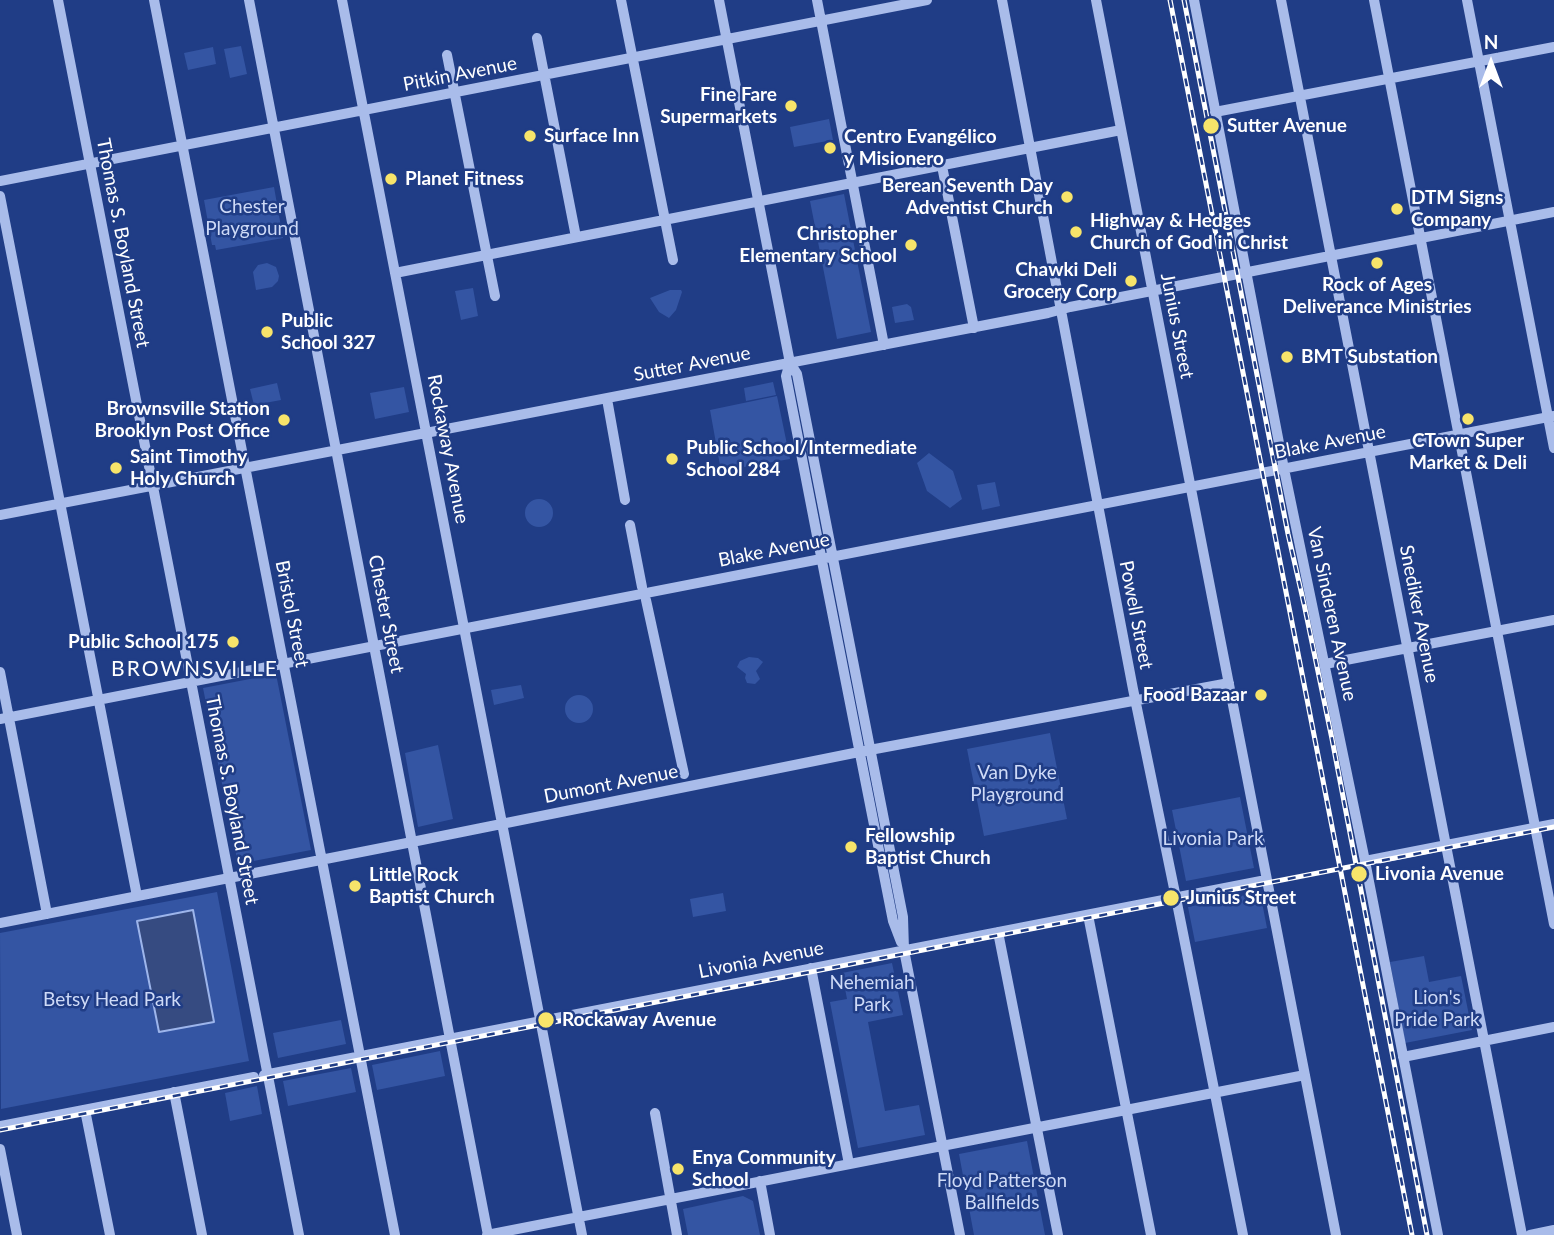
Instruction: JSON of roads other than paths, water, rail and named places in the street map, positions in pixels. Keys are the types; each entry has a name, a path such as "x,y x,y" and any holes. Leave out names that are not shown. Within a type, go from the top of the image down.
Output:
{"street":[{"name":"Thomas S. Boyland Street","path":"58,0 229,878 261,1075 299,1235"},
{"name":"Bristol Street","path":"154,0 395,1235"},
{"name":"Chester Street","path":"249,0 487,1235"},
{"name":"Rockaway Avenue","path":"342,0 583,1235"},
{"path":"621,0 673,261"},
{"path":"719,0 790,363 786,376 871,750 903,917 905,950 960,1235"},
{"path":"817,0 884,345"},
{"name":"Pitkin Avenue","path":"0,181 727,40 910,1 927,0"},
{"name":"Powell Street","path":"1002,0 1135,700 1243,1235"},
{"name":"Junius Street","path":"1096,0 1336,1235"},
{"name":"Van Sinderen Avenue","path":"1194,0 1283,469 1365,861 1438,1235"},
{"name":"Snediker Avenue","path":"1281,0 1522,1235"},
{"path":"1374,0 1554,924"},
{"path":"1467,0 1551,416 1554,448"},
{"path":"537,38 576,237"},
{"path":"1215,113 1554,47"},
{"path":"447,55 495,296"},
{"path":"395,273 1121,130"},
{"path":"942,166 974,328"},
{"path":"0,196 136,896"},
{"name":"Sutter Avenue","path":"0,515 974,328 1554,212"},
{"path":"607,399 625,500"},
{"name":"Blake Avenue","path":"4,718 1551,416"},
{"path":"630,525 642,587"},
{"path":"827,557 859,752 893,921 905,950"},
{"path":"646,600 684,774"},
{"path":"1325,664 1554,620"},
{"path":"0,672 4,718 47,914"},
{"name":"Dumont Avenue","path":"0,923 859,752 1229,683"},
{"path":"1365,861 1554,824"},
{"name":"Livonia Avenue","path":"0,1126 1266,880"},
{"path":"1088,915 1150,1235"},
{"path":"998,932 1058,1235"},
{"path":"811,968 849,1164"},
{"path":"1403,1057 1554,1027"},
{"path":"487,1235 1305,1075"},
{"path":"174,1092 202,1235"},
{"path":"85,1110 110,1235"},
{"path":"655,1113 677,1235"},
{"path":"0,1149 17,1235"},
{"path":"760,1181 770,1235"},
{"path":"1530,1235 1554,1230"}],"railway":[{"path":"1170,0 1412,1235"},
{"path":"1184,0 1288,534 1332,739 1427,1235"},
{"path":"0,1130 1554,827"}],"place":[{"name":"Fine Fare Supermarkets","path":"791,106"},
{"name":"Sutter Avenue","path":"1211,126"},
{"name":"Surface Inn","path":"530,136"},
{"name":"Centro Evangélico y Misionero","path":"830,148"},
{"name":"Planet Fitness","path":"391,179"},
{"name":"Berean Seventh Day Adventist Church","path":"1067,197"},
{"name":"DTM Signs Company","path":"1397,209"},
{"name":"Highway & Hedges Church of God in Christ","path":"1076,232"},
{"name":"Christopher Elementary School","path":"911,245"},
{"name":"Rock of Ages Deliverance Ministries","path":"1377,263"},
{"name":"Chawki Deli Grocery Corp","path":"1131,281"},
{"name":"Public School 327","path":"267,332"},
{"name":"BMT Substation","path":"1287,357"},
{"name":"CTown Super Market & Deli","path":"1468,419"},
{"name":"Brownsville Station Brooklyn Post Office","path":"284,420"},
{"name":"Public School/Intermediate School 284","path":"672,459"},
{"name":"Saint Timothy Holy Church","path":"116,468"},
{"name":"Public School 175","path":"233,642"},
{"name":"Food Bazaar","path":"1261,695"},
{"name":"Fellowship Baptist Church","path":"851,847"},
{"name":"Livonia Avenue","path":"1359,874"},
{"name":"Little Rock Baptist Church","path":"355,886"},
{"name":"Junius Street","path":"1171,898"},
{"name":"Rockaway Avenue","path":"546,1020"},
{"name":"Enya Community School","path":"678,1169"}],"district":[{"name":"BROWNSVILLE","path":"195,669"}],"park label":[{"name":"Chester Playground","path":"252,218"},
{"name":"Van Dyke Playground","path":"1017,784"},
{"name":"Livonia Park","path":"1213,839"},
{"name":"Nehemiah Park","path":"872,994"},
{"name":"Betsy Head Park","path":"112,1000"},
{"name":"Lion's Pride Park","path":"1437,1009"},
{"name":"Floyd Patterson Ballfields","path":"1002,1192"}]}
